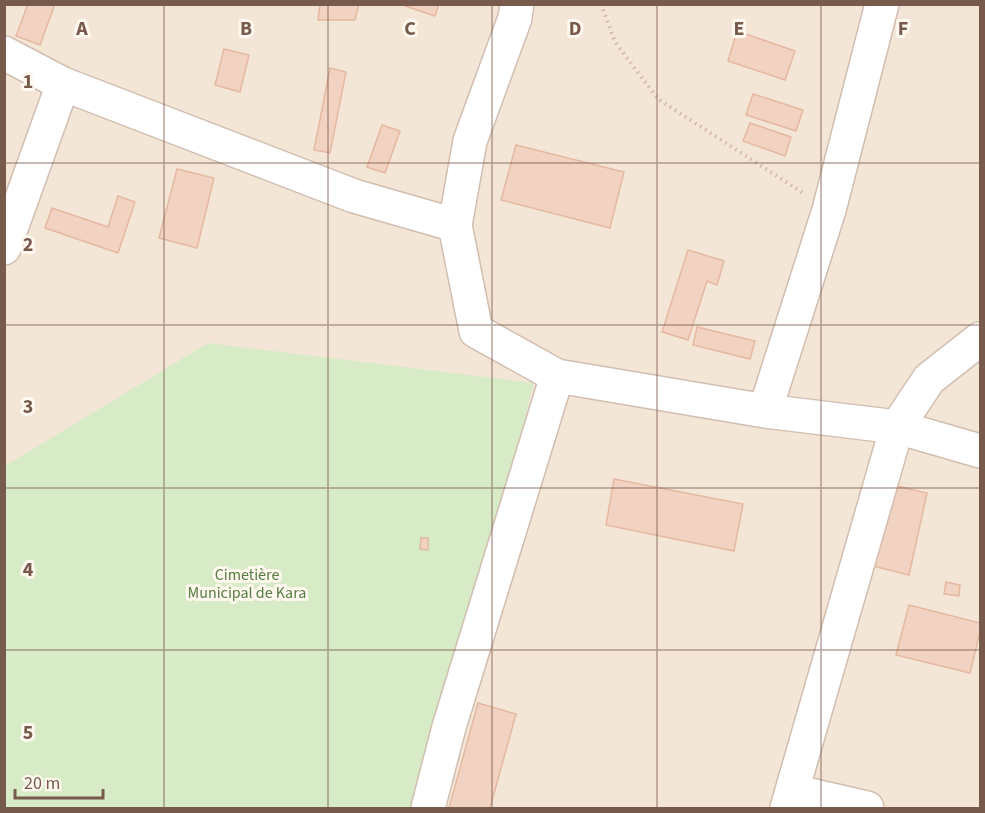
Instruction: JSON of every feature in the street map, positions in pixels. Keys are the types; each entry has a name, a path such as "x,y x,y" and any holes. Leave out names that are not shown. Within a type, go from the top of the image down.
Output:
{"street":[{"path":"518,4 470,141 454,225 476,331 557,376 765,411 897,427 981,450"},
{"path":"765,411 829,210 882,4"},
{"path":"4,54 63,84 354,196 454,225"},
{"path":"4,248 63,84"},
{"path":"867,808 790,800 897,427 929,379 981,339"},
{"path":"428,808 449,727 557,376"}],"path":[{"path":"601,4 615,42 658,99 829,210"}],"shaded area":[{"path":"5,5 980,5 980,808 5,808"}],"green space":[{"name":"Cimetière Municipal de Kara","path":"208,343 534,383 422,808 5,808 5,466"}],"building":[{"path":"28,4 55,4 40,45 16,36"},
{"path":"320,4 359,4 355,20 318,20"},
{"path":"405,4 439,4 435,16 405,6"},
{"path":"737,31 795,51 785,80 728,61"},
{"path":"224,49 249,55 240,92 215,85"},
{"path":"330,68 346,72 330,153 314,150"},
{"path":"753,94 803,110 796,131 746,115"},
{"path":"750,123 791,137 785,156 743,141"},
{"path":"382,125 400,131 385,173 367,167"},
{"path":"516,145 624,172 610,228 501,200"},
{"path":"177,169 214,178 197,248 159,238"},
{"path":"118,196 135,202 118,253 45,228 52,208 108,227"},
{"path":"688,250 724,261 717,285 707,281 688,340 662,332"},
{"path":"697,327 755,341 750,359 693,345"},
{"path":"614,479 743,504 734,551 606,525"},
{"path":"888,484 927,493 909,575 869,565"},
{"path":"421,538 428,538 428,550 420,549"},
{"path":"946,582 960,585 959,596 944,594"},
{"path":"909,605 980,623 970,673 896,655"},
{"path":"478,703 516,714 490,808 449,808"}]}
